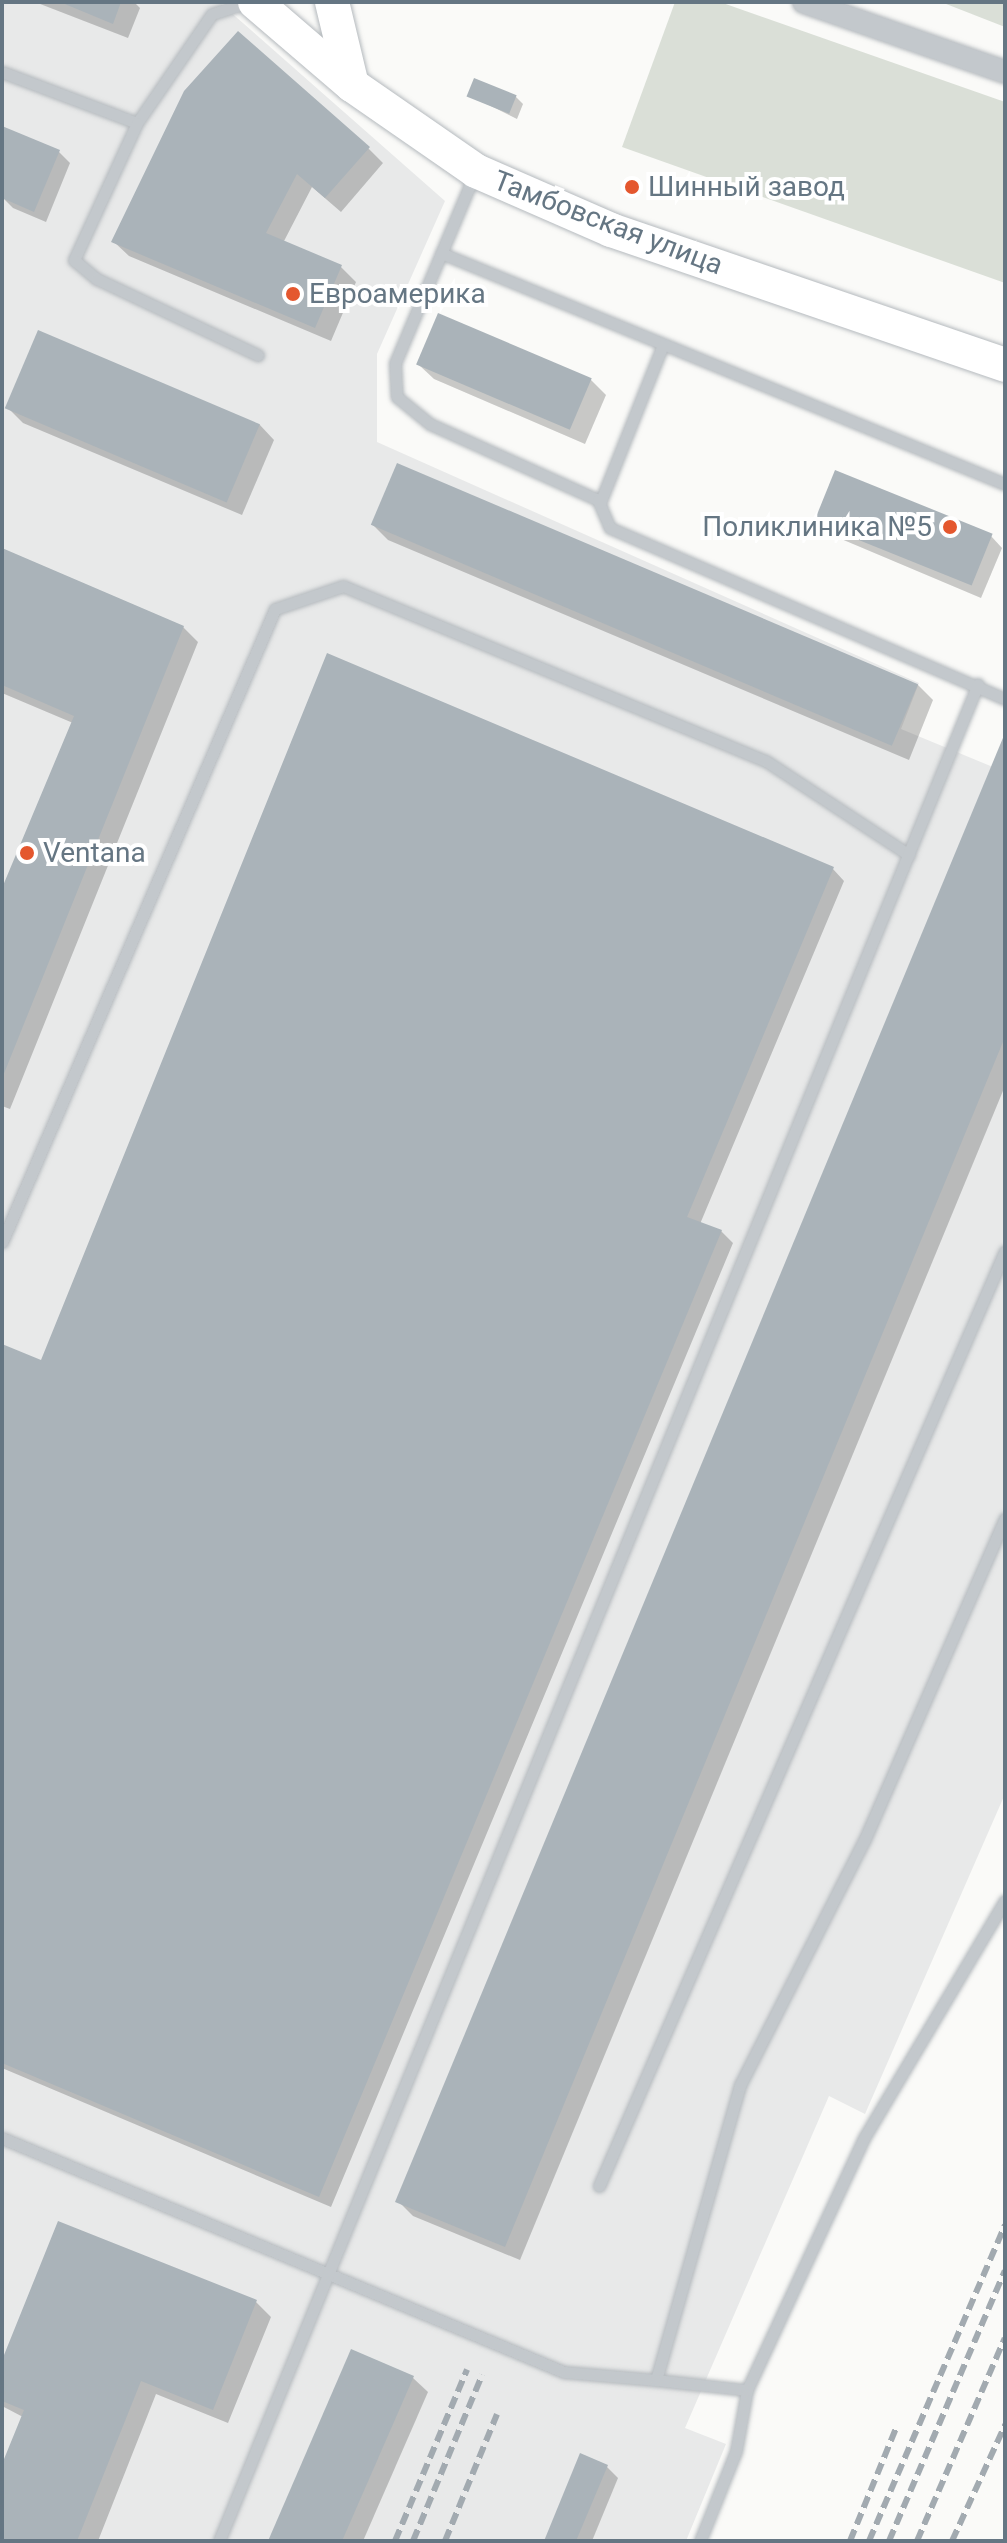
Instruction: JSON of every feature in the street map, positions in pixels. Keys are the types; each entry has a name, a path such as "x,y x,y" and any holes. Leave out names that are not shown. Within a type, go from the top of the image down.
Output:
{"main road":[{"name":"Тамбовская улица","path":"255,2 352,85 476,171 611,230 1005,365"},
{"path":"332,2 352,85"}],"street":[{"path":"804,2 1005,72"}],"lane":[{"path":"249,2 212,14 137,123 74,260 97,279 258,355"},
{"path":"2,72 137,123"},
{"path":"476,171 395,363 397,397 430,424 598,500 610,528 1004,697"},
{"path":"441,253 1005,484"},
{"path":"598,500 663,345"},
{"path":"2,1242 275,609 343,586 766,761 909,855"},
{"path":"219,2541 978,684"},
{"path":"599,2186 1005,1251"},
{"path":"656,2380 740,2085 864,1841 1005,1518"},
{"path":"700,2541 736,2451 747,2390 864,2138 1005,1901"},
{"path":"2,2138 564,2372 747,2390"}],"shaded area":[{"path":"2,2 219,2 445,201 377,354 377,442 919,683 901,729 1005,772 1005,1794 865,2114 829,2096 685,2428 726,2444 686,2541 2,2541"},
{"path":"675,2 720,2 1005,102 1005,283 622,147"},
{"path":"941,2 1005,2 1005,27"}],"building":[{"path":"60,2 121,2 113,24"},
{"path":"238,31 370,147 325,198 297,174 266,233 342,265 315,328 111,242 184,91"},
{"path":"474,78 517,95 509,114 467,97"},
{"path":"2,126 60,150 34,212 2,198"},
{"path":"438,313 592,378 570,430 416,365"},
{"path":"38,330 260,424 227,502 5,408"},
{"path":"397,463 918,684 892,746 371,525"},
{"path":"835,470 993,534 972,586 814,522"},
{"path":"2,548 184,626 3,1076 2,888 74,716 2,685"},
{"path":"327,653 834,867 687,1217 722,1230 319,2197 2,2063 2,1344 41,1360"},
{"path":"1005,733 1005,1037 505,2247 395,2202"},
{"path":"58,2221 257,2300 213,2410 141,2381 77,2541 2,2541 2,2464 24,2410 2,2401 2,2360"},
{"path":"351,2349 414,2376 342,2541 268,2541"},
{"path":"580,2453 608,2465 576,2541 544,2541"}],"railway":[{"path":"869,2541 1005,2225"},
{"path":"889,2541 1005,2271"},
{"path":"917,2541 1005,2338"},
{"path":"395,2541 467,2370"},
{"path":"413,2541 482,2375"},
{"path":"445,2541 497,2414"},
{"path":"952,2541 1005,2425"},
{"path":"850,2541 897,2426"}],"place":[{"name":"Шинный завод","path":"632,187"},
{"name":"Евроамерика","path":"293,294"},
{"name":"Поликлиника №5","path":"950,527"},
{"name":"Ventana","path":"27,853"}]}
